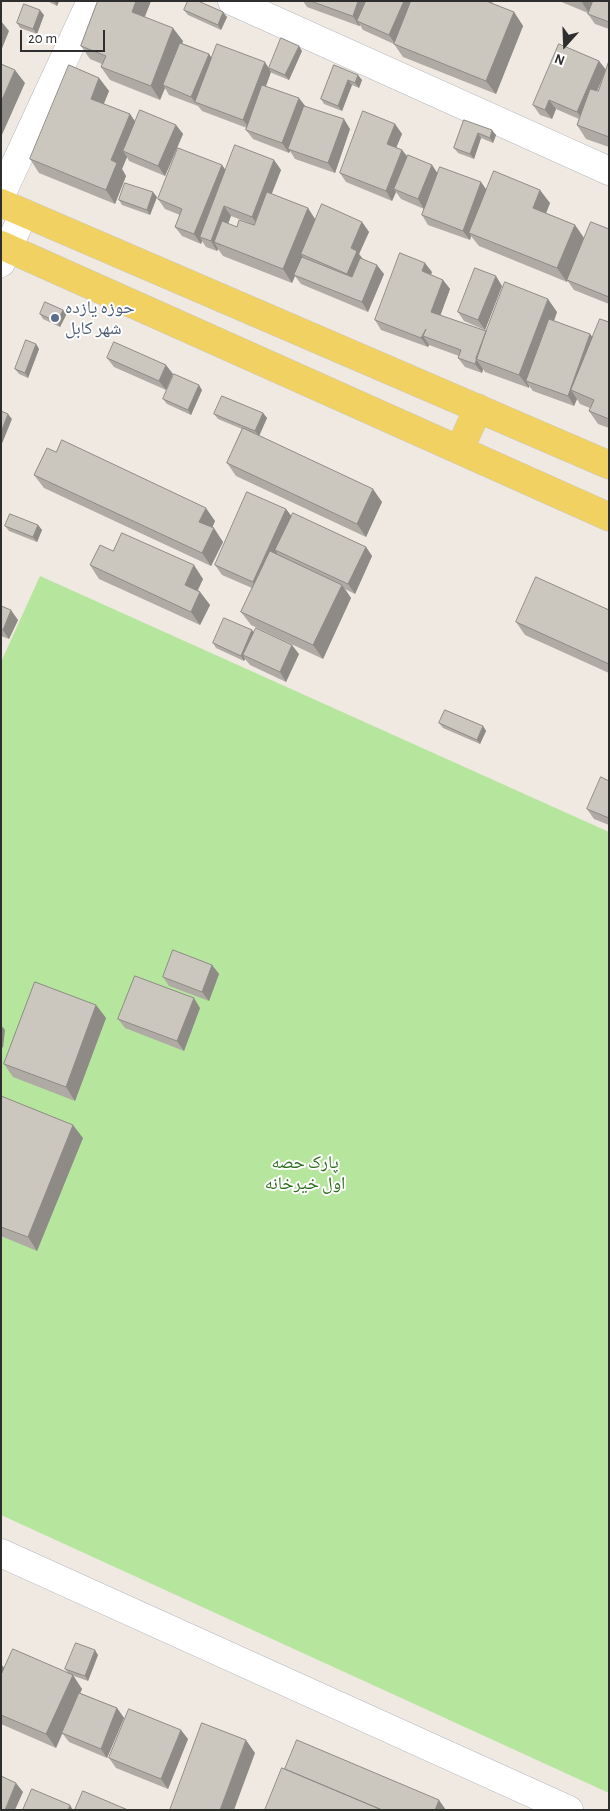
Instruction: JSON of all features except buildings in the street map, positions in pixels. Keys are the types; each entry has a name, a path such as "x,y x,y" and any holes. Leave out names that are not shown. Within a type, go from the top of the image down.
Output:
{"main road":[{"path":"13,208 609,465"},
{"path":"4,252 460,449 609,517"},
{"path":"460,449 478,408"}],"street":[{"path":"1,195 91,1"},
{"path":"232,1 609,171"},
{"path":"4,252 13,208"},
{"path":"1,1552 569,1810"}],"green space":[{"name":"پارک حصه اول خیرخانه","path":"40,576 609,832 609,1793 1,1515 1,662"}],"place":[{"name":"حوزه یازده شهر کابل","path":"55,318"}]}
